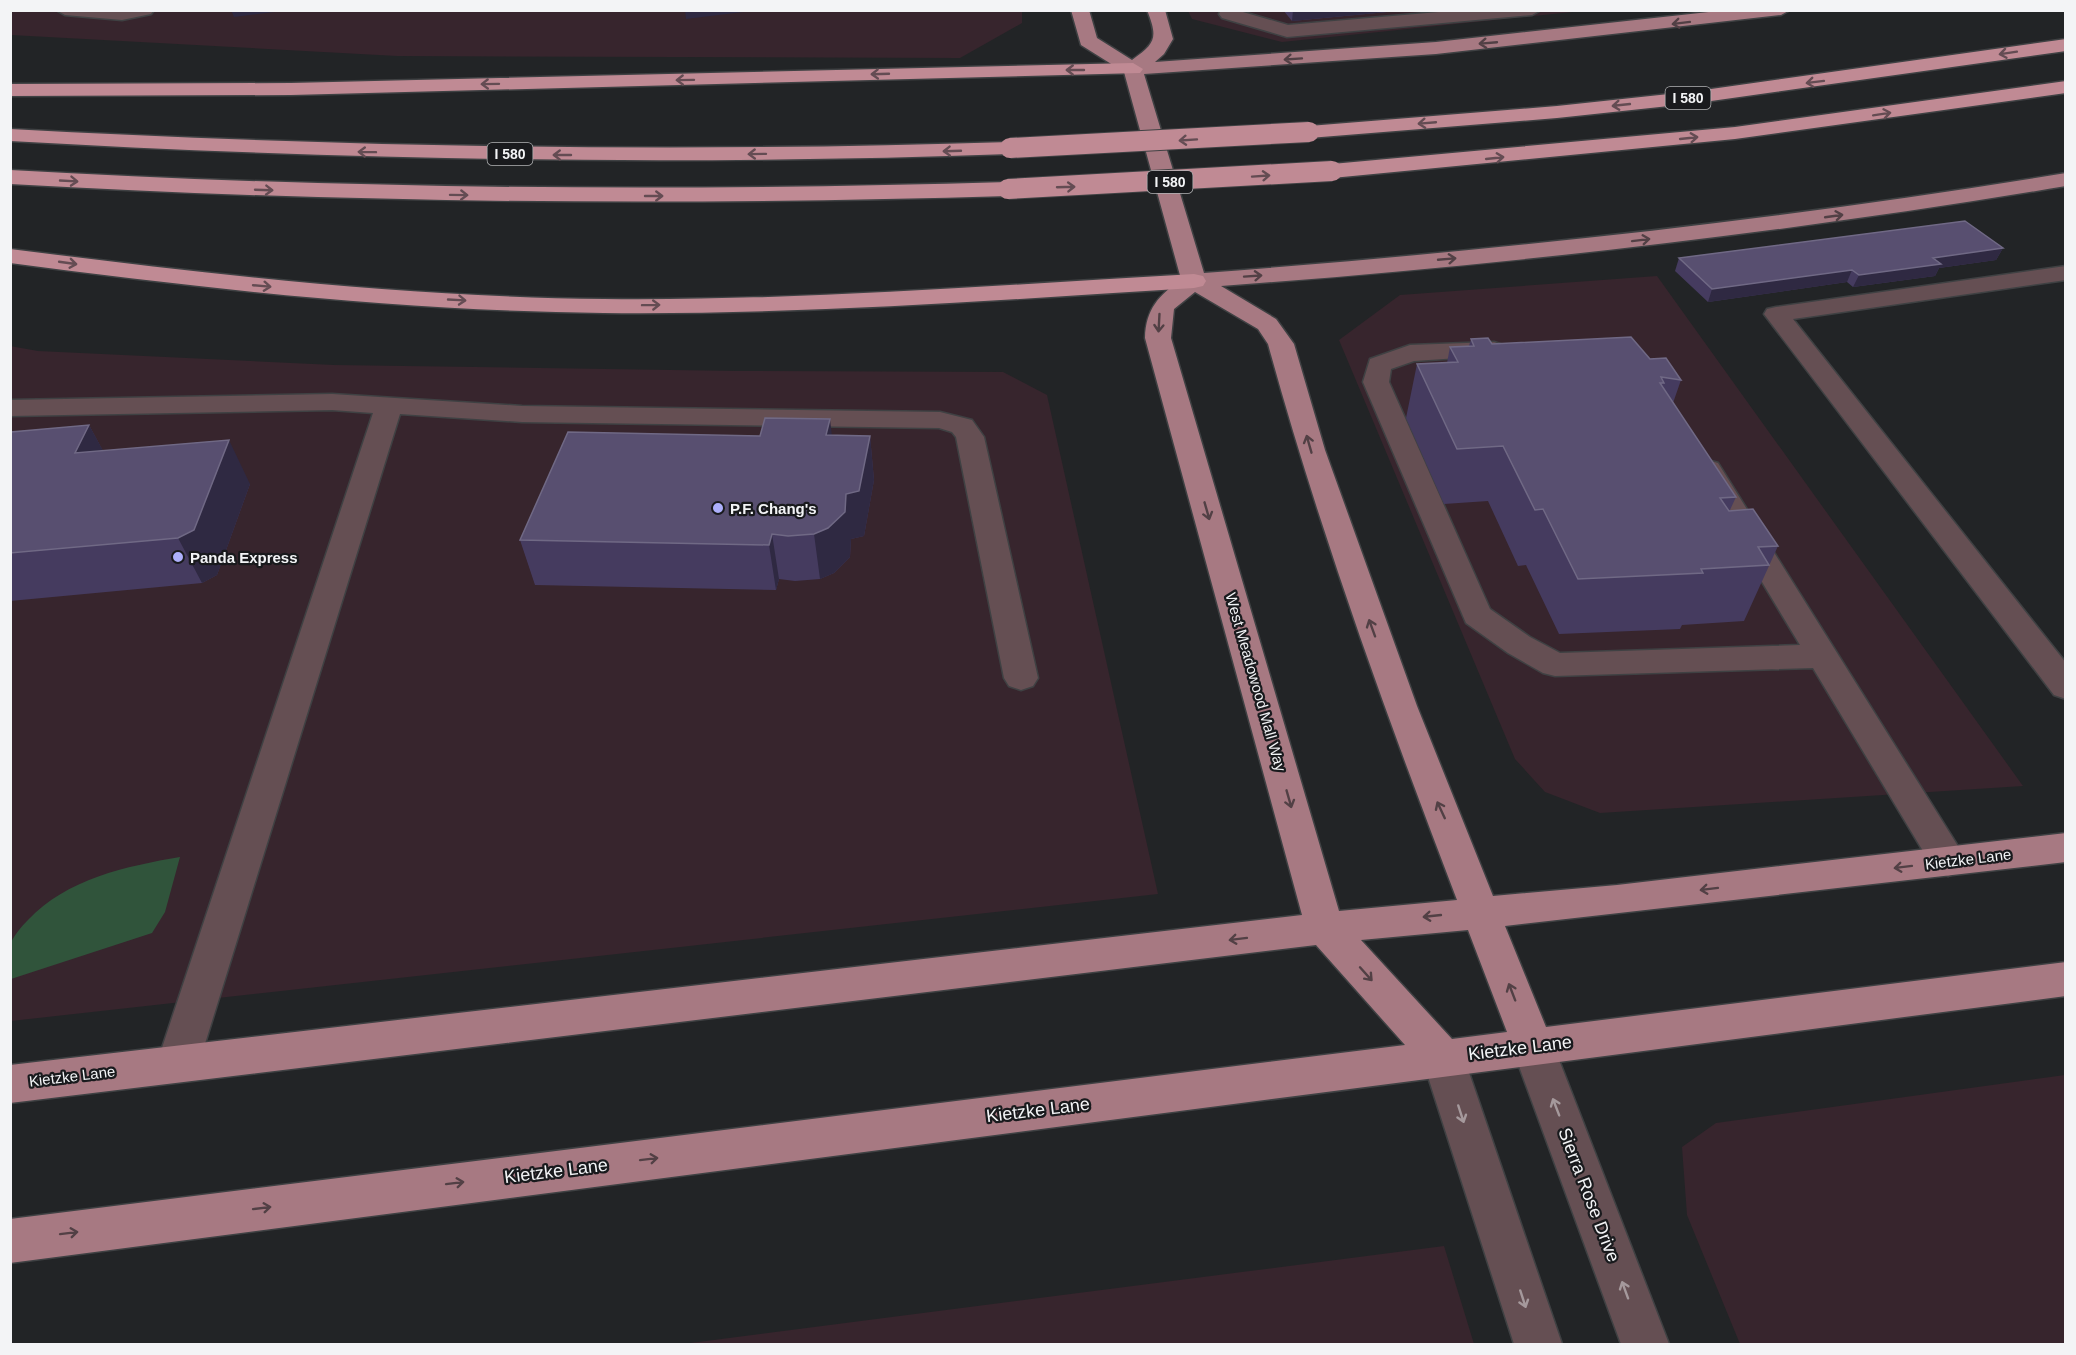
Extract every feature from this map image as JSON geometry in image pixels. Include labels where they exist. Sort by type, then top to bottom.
[{"type":"highway","name":"I 580","points":[[10,135],[200,146],[428,153],[701,155],[1010,148],[1309,132],[1557,112],[1876,74],[2066,45]]},
{"type":"highway","points":[[10,90],[553,83],[960,71],[1133,69]]},
{"type":"highway","name":"I 580","points":[[10,177],[350,193],[574,197],[880,194],[1008,189],[1332,171],[1735,134],[2066,87]]},
{"type":"highway","points":[[10,256],[204,281],[352,294],[604,306],[908,298],[1194,281]]},
{"type":"main road","points":[[1080,10],[1088,41],[1133,69],[1471,44],[1781,10]]},
{"type":"main road","points":[[1133,69],[1159,50],[1165,40],[1165,32],[1156,10]]},
{"type":"main road","points":[[1133,69],[1194,281],[1267,324],[1281,344],[1311,450],[1338,533],[1408,728],[1482,911],[1533,1047]]},
{"type":"main road","points":[[1194,281],[1329,271],[1665,237],[1896,208],[2066,179]]},
{"type":"main road","name":"West Meadowood Mall Way","points":[[1194,281],[1162,306],[1158,316],[1158,338],[1325,928],[1443,1058]]},
{"type":"main road","name":"Kietzke Lane","points":[[10,1084],[1325,928],[1482,911],[1617,900],[2066,847]]},
{"type":"main road","name":"Kietzke Lane","points":[[10,1240],[2066,979]]},
{"type":"street","points":[[65,10],[122,15],[145,10]]},
{"type":"street","points":[[1228,14],[1287,31],[1532,10]]},
{"type":"street","points":[[2066,273],[1776,315],[2066,687]]},
{"type":"street","points":[[1527,350],[1410,353],[1379,365],[1376,382],[1477,615],[1520,645],[1555,665],[1823,656]]},
{"type":"street","points":[[10,408],[332,402],[522,414],[940,420],[962,426],[970,437],[1021,678]]},
{"type":"street","points":[[178,1063],[389,406]]},
{"type":"street","points":[[1695,446],[1948,861]]},
{"type":"street","name":"Sierra Rose Drive","points":[[1533,1047],[1645,1344]]},
{"type":"street","points":[[1443,1058],[1538,1344]]},
{"type":"shaded area","points":[[1022,10],[1022,23],[960,58],[397,56],[11,35],[10,11]]},
{"type":"shaded area","points":[[1188,11],[1582,11],[1282,42],[1192,19]]},
{"type":"shaded area","points":[[1657,276],[2023,786],[1600,813],[1545,792],[1515,759],[1339,340],[1400,295]]},
{"type":"shaded area","points":[[10,346],[38,351],[334,365],[1003,372],[1047,395],[1158,894],[11,1021]]},
{"type":"shaded area","points":[[2065,1075],[2065,1344],[1740,1344],[1687,1215],[1682,1147],[1716,1123]]},
{"type":"shaded area","points":[[1444,1246],[1474,1344],[683,1344]]},
{"type":"green space","points":[[180,857],[165,912],[152,933],[11,979],[11,943],[23,925],[43,906],[60,894],[98,876]]},
{"type":"building","points":[[1965,221],[2003,248],[1933,258],[1941,264],[1859,275],[1852,270],[1712,289],[1679,258]]},
{"type":"building","points":[[1631,337],[1650,359],[1666,358],[1681,380],[1661,377],[1664,383],[1660,383],[1736,497],[1720,498],[1729,511],[1753,509],[1778,546],[1758,547],[1769,565],[1701,569],[1703,573],[1578,579],[1543,509],[1535,510],[1503,446],[1457,449],[1417,364],[1458,362],[1450,347],[1474,346],[1471,339],[1488,338],[1492,344]]},
{"type":"building","points":[[765,418],[830,419],[826,435],[870,436],[859,491],[846,494],[845,512],[828,528],[814,534],[788,536],[772,534],[769,545],[520,540],[568,432],[760,436]]},
{"type":"building","points":[[89,425],[75,453],[229,440],[194,530],[178,538],[10,553],[11,432]]},
{"type":"place","name":"P.F. Chang's","points":[[718,508]]},
{"type":"place","name":"Panda Express","points":[[178,557]]}]
